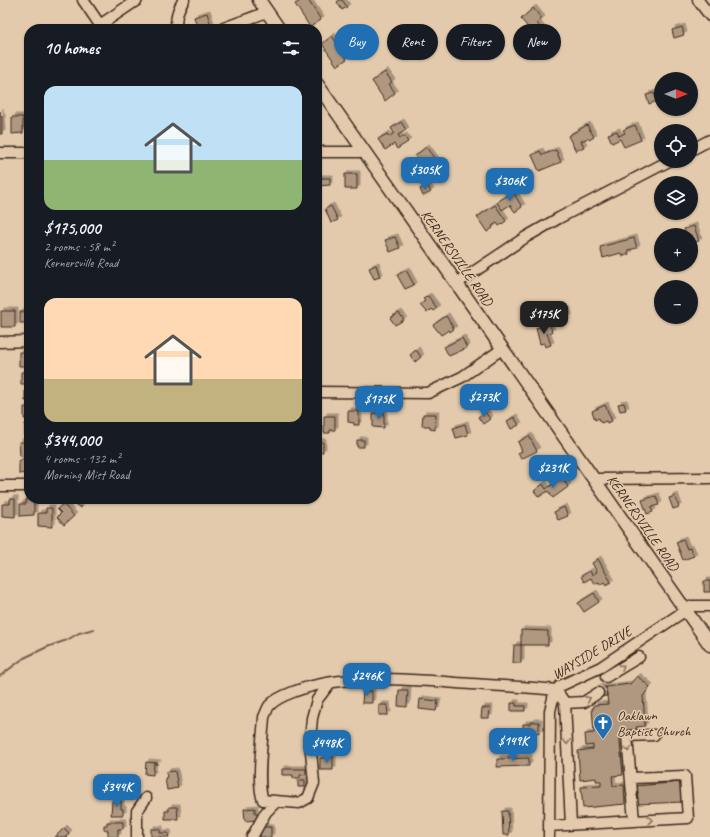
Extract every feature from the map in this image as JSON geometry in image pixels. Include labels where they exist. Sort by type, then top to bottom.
[{"type":"main road","points":[[259,0],[276,24]]},
{"type":"main road","name":"KERNERSVILLE ROAD","points":[[322,91],[710,645]]},
{"type":"street","points":[[83,0],[99,24]]},
{"type":"street","points":[[103,24],[137,0]]},
{"type":"street","points":[[176,24],[178,9],[184,0]]},
{"type":"street","points":[[698,0],[710,16]]},
{"type":"street","points":[[235,24],[268,12]]},
{"type":"street","points":[[698,146],[710,140]]},
{"type":"street","points":[[322,152],[364,152]]},
{"type":"street","points":[[0,153],[24,153]]},
{"type":"street","points":[[457,283],[526,237],[657,168]]},
{"type":"street","points":[[0,342],[24,341]]},
{"type":"street","points":[[322,392],[428,393],[462,377],[502,349]]},
{"type":"street","points":[[593,479],[710,478]]},
{"type":"street","points":[[0,486],[24,486]]},
{"type":"street","points":[[686,610],[692,606],[710,606]]},
{"type":"street","name":"WAYSIDE DRIVE","points":[[549,837],[550,711],[551,702],[556,690],[565,683],[600,667],[686,610]]},
{"type":"street","points":[[565,703],[584,702],[638,657]]},
{"type":"street","points":[[600,667],[602,686]]},
{"type":"street","points":[[330,683],[317,700],[312,718],[310,741],[314,783],[308,798],[299,803],[263,800],[260,794],[264,717],[270,705],[283,696],[305,688],[330,683],[375,679],[556,690],[565,703],[571,825]]},
{"type":"street","points":[[634,821],[628,736],[654,735]]},
{"type":"street","points":[[549,826],[688,818],[685,776],[631,778]]},
{"type":"street","points":[[137,837],[137,811],[146,798]]},
{"type":"street","points":[[252,837],[266,812],[276,802]]},
{"type":"building","points":[[302,0],[308,0],[321,20],[315,24],[308,24],[295,4]]},
{"type":"building","points":[[342,0],[347,7],[342,10],[337,2]]},
{"type":"building","points":[[533,8],[542,19],[537,23],[538,24],[525,24],[521,19]]},
{"type":"building","points":[[207,13],[210,24],[196,24],[194,17]]},
{"type":"building","points":[[682,27],[684,35],[674,38],[672,30]]},
{"type":"building","points":[[332,36],[334,39],[334,60],[346,60],[337,66],[322,44]]},
{"type":"building","points":[[385,72],[392,82],[389,84],[395,93],[385,101],[372,81]]},
{"type":"building","points":[[654,93],[654,102],[649,104],[646,95]]},
{"type":"building","points":[[0,116],[2,116],[2,134],[0,134]]},
{"type":"building","points":[[12,117],[23,117],[23,133],[12,134]]},
{"type":"building","points":[[401,122],[406,130],[398,135],[400,138],[404,136],[408,142],[397,149],[394,144],[385,150],[378,139],[387,134],[389,137],[394,133],[391,128]]},
{"type":"building","points":[[587,125],[594,137],[589,140],[588,138],[581,141],[584,147],[576,151],[568,136]]},
{"type":"building","points":[[635,125],[641,140],[624,147],[620,139],[612,143],[608,134],[617,131],[619,136],[625,133],[623,130]]},
{"type":"building","points":[[426,147],[440,166],[429,174],[415,156]]},
{"type":"building","points":[[556,150],[561,162],[539,171],[532,155],[540,151],[542,155]]},
{"type":"building","points":[[345,174],[357,174],[357,189],[345,189]]},
{"type":"building","points":[[322,178],[330,178],[330,185],[322,186]]},
{"type":"building","points":[[427,185],[431,192],[423,196],[420,189]]},
{"type":"building","points":[[513,192],[522,207],[515,212],[510,205],[502,210],[497,202]]},
{"type":"building","points":[[495,205],[506,221],[499,226],[497,223],[487,232],[477,217]]},
{"type":"building","points":[[331,206],[338,220],[331,223],[325,209]]},
{"type":"building","points":[[395,237],[400,248],[390,252],[385,240]]},
{"type":"building","points":[[634,238],[637,248],[628,250],[629,254],[622,256],[621,253],[603,258],[600,247]]},
{"type":"building","points":[[376,265],[380,277],[374,279],[369,268]]},
{"type":"building","points":[[406,270],[414,285],[405,289],[397,275]]},
{"type":"building","points":[[428,296],[437,308],[433,311],[431,309],[427,313],[420,305],[425,301],[423,299]]},
{"type":"building","points":[[567,310],[569,318],[561,319],[559,311]]},
{"type":"building","points":[[1,311],[15,311],[15,327],[1,327]]},
{"type":"building","points":[[20,312],[24,312],[24,323],[20,323]]},
{"type":"building","points":[[399,313],[404,320],[395,325],[390,318]]},
{"type":"building","points":[[446,316],[454,329],[441,335],[433,325]]},
{"type":"building","points":[[550,324],[552,332],[547,333],[551,345],[545,347],[544,343],[540,344],[536,328]]},
{"type":"building","points":[[462,338],[467,348],[449,356],[444,347]]},
{"type":"building","points":[[416,350],[421,357],[415,362],[410,355]]},
{"type":"building","points":[[19,352],[24,352],[24,366],[19,366]]},
{"type":"building","points":[[21,372],[24,372],[24,384],[21,384]]},
{"type":"building","points":[[624,403],[626,410],[620,411],[618,404]]},
{"type":"building","points":[[605,405],[612,421],[601,423],[599,418],[595,420],[592,411]]},
{"type":"building","points":[[348,411],[359,411],[359,425],[354,425],[354,423],[348,422]]},
{"type":"building","points":[[378,411],[384,412],[384,428],[373,427],[373,413],[378,413]]},
{"type":"building","points":[[485,412],[490,419],[483,424],[478,417]]},
{"type":"building","points":[[423,414],[436,414],[435,430],[430,429],[430,426],[422,426]]},
{"type":"building","points":[[324,416],[335,416],[335,430],[330,430],[330,433],[324,433]]},
{"type":"building","points":[[514,417],[519,425],[511,429],[507,421]]},
{"type":"building","points":[[465,424],[468,435],[456,438],[453,428]]},
{"type":"building","points":[[529,436],[537,451],[521,459],[518,453],[522,451],[518,442]]},
{"type":"building","points":[[357,440],[364,440],[364,447],[357,447]]},
{"type":"building","points":[[19,442],[24,442],[24,456],[20,456]]},
{"type":"building","points":[[19,460],[24,460],[24,474],[19,474]]},
{"type":"building","points":[[562,477],[568,487],[553,498],[548,491],[539,497],[534,491],[543,484],[546,489]]},
{"type":"building","points":[[656,496],[659,505],[651,507],[653,512],[647,514],[642,500]]},
{"type":"building","points":[[675,496],[679,507],[673,509],[669,498]]},
{"type":"building","points":[[10,499],[15,499],[15,517],[2,516],[2,504],[10,504]]},
{"type":"building","points":[[20,504],[34,504],[34,515],[20,516]]},
{"type":"building","points":[[63,504],[74,516],[64,525],[57,517],[61,513],[57,509]]},
{"type":"building","points":[[74,504],[83,504],[81,508]]},
{"type":"building","points":[[564,507],[568,516],[558,520],[554,512]]},
{"type":"building","points":[[46,508],[52,508],[52,527],[38,526],[38,513],[46,513]]},
{"type":"building","points":[[683,539],[687,549],[690,548],[694,556],[683,560],[676,542]]},
{"type":"building","points":[[598,559],[611,582],[606,585],[604,582],[600,585],[599,582],[594,584],[591,578],[584,582],[581,576],[590,571],[592,575],[597,572],[592,563]]},
{"type":"building","points":[[704,581],[710,581],[710,592],[704,592]]},
{"type":"building","points":[[594,593],[599,602],[584,612],[578,603]]},
{"type":"building","points":[[521,630],[548,631],[548,645],[521,645]]},
{"type":"building","points":[[514,645],[521,645],[521,663],[513,663]]},
{"type":"building","name":"Oaklawn Baptist Church","points":[[637,676],[650,687],[643,696],[645,726],[636,727],[637,730],[619,732],[623,775],[612,776],[613,786],[624,785],[625,804],[583,808],[581,787],[601,786],[601,781],[596,781],[596,778],[580,780],[578,751],[593,749],[593,745],[586,746],[585,734],[594,733],[592,708],[594,708],[594,705],[608,704],[606,687],[630,684]]},
{"type":"building","points":[[606,687],[607,696],[598,697],[597,688]]},
{"type":"building","points":[[399,690],[408,690],[407,707],[398,706]]},
{"type":"building","points":[[372,691],[372,703],[362,703],[363,692]]},
{"type":"building","points":[[420,699],[438,701],[436,711],[419,709]]},
{"type":"building","points":[[511,703],[516,703],[516,706],[525,706],[525,711],[511,711]]},
{"type":"building","points":[[379,705],[387,705],[388,715],[379,715]]},
{"type":"building","points":[[482,708],[490,708],[489,718],[481,718]]},
{"type":"building","points":[[531,722],[539,722],[539,733],[523,732],[523,724],[531,724]]},
{"type":"building","points":[[333,757],[333,770],[320,770],[320,758]]},
{"type":"building","points":[[529,758],[529,766],[497,767],[497,759]]},
{"type":"building","points":[[146,762],[158,763],[154,764],[153,775],[145,774]]},
{"type":"building","points":[[282,769],[306,769],[306,775],[300,775],[300,778],[293,778],[293,775],[282,775]]},
{"type":"building","points":[[175,771],[178,788],[167,790],[165,778],[167,777],[166,772]]},
{"type":"building","points":[[118,779],[125,784],[118,795],[110,789]]},
{"type":"building","points":[[298,780],[305,780],[305,787],[298,787]]},
{"type":"building","points":[[682,782],[683,802],[637,804],[636,786]]},
{"type":"building","points":[[112,801],[121,801],[123,815],[111,815]]},
{"type":"building","points":[[169,807],[177,807],[178,819],[165,819],[165,811],[169,811]]},
{"type":"building","points":[[255,808],[255,813],[258,813],[259,820],[245,821],[244,809]]},
{"type":"building","points":[[502,811],[508,811],[509,835],[503,835]]},
{"type":"building","points":[[107,822],[123,822],[123,829],[118,829],[118,837],[108,837],[108,830],[104,830],[104,825],[107,825]]},
{"type":"building","points":[[261,827],[271,827],[271,837],[260,837]]},
{"type":"building","points":[[64,828],[69,833],[66,836],[67,837],[55,837]]},
{"type":"building","points":[[151,829],[160,829],[160,833],[168,833],[169,837],[151,837]]},
{"type":"waterway","points":[[0,676],[24,658],[47,647],[67,640],[79,633],[94,629]]},
{"type":"tunnel","points":[[598,693],[603,687]]},
{"type":"place","name":"Oaklawn Baptist Church","points":[[603,740]]}]
